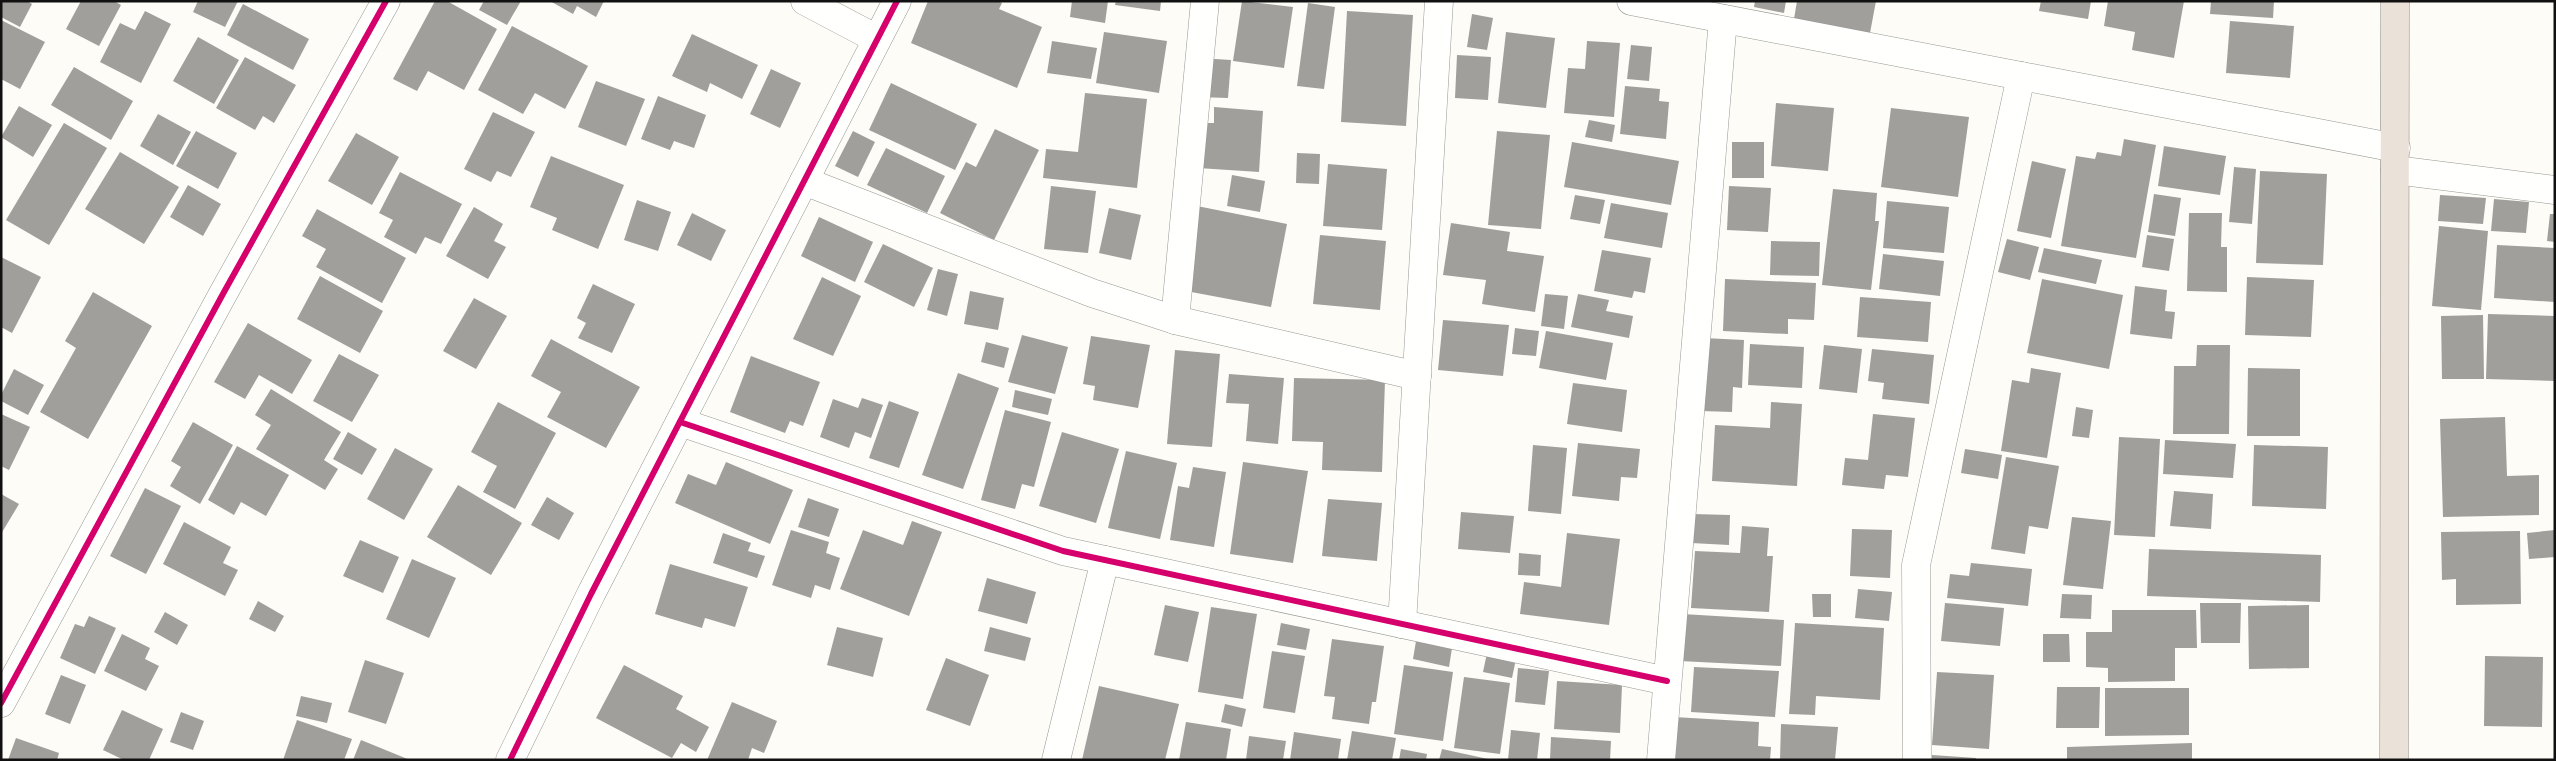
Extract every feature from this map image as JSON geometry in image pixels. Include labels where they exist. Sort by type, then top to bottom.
[{"type":"highway","points":[[2394,760],[2395,1]]},
{"type":"street","points":[[1,703],[224,292],[386,1]]},
{"type":"street","points":[[805,1],[878,39]]},
{"type":"street","points":[[510,760],[680,422],[897,1]]},
{"type":"street","points":[[1175,320],[1205,1]]},
{"type":"street","points":[[1402,624],[1439,1]]},
{"type":"street","points":[[1631,1],[2021,76],[2396,159],[2555,190]]},
{"type":"street","points":[[1661,760],[1723,19]]},
{"type":"street","points":[[1917,760],[1916,565],[2021,76]]},
{"type":"street","points":[[804,181],[1092,293],[1175,320],[1417,376]]},
{"type":"street","points":[[680,422],[1063,551],[1667,682]]},
{"type":"street","points":[[1056,760],[1105,560]]},
{"type":"building","points":[[1,1],[27,1],[32,4],[20,27],[1,17]]},
{"type":"building","points":[[81,1],[114,1],[121,5],[99,46],[66,29]]},
{"type":"building","points":[[198,1],[238,1],[225,27],[193,12]]},
{"type":"building","points":[[435,1],[447,1],[497,29],[464,90],[428,71],[417,91],[393,79]]},
{"type":"building","points":[[484,1],[521,1],[507,25],[479,10]]},
{"type":"building","points":[[550,1],[604,1],[596,17],[577,6],[573,14]]},
{"type":"building","points":[[928,1],[998,1],[1002,3],[999,9],[1042,27],[1017,88],[911,43]]},
{"type":"building","points":[[1072,1],[1108,1],[1105,23],[1070,17]]},
{"type":"building","points":[[1116,1],[1161,1],[1160,11],[1115,5]]},
{"type":"building","points":[[1242,1],[1293,7],[1284,68],[1233,61]]},
{"type":"building","points":[[1755,1],[1786,1],[1784,13],[1754,7]]},
{"type":"building","points":[[1797,1],[1876,1],[1870,33],[1794,19]]},
{"type":"building","points":[[2041,1],[2091,1],[2088,19],[2039,11]]},
{"type":"building","points":[[2108,1],[2184,1],[2174,58],[2132,50],[2135,32],[2104,26]]},
{"type":"building","points":[[2211,1],[2274,1],[2273,18],[2210,14]]},
{"type":"building","points":[[1308,3],[1335,7],[1324,89],[1297,86]]},
{"type":"building","points":[[243,4],[309,39],[293,70],[227,35]]},
{"type":"building","points":[[145,11],[171,24],[141,83],[100,62],[120,23],[135,30]]},
{"type":"building","points":[[1347,11],[1413,15],[1406,126],[1341,122]]},
{"type":"building","points":[[1472,14],[1493,18],[1487,50],[1467,47]]},
{"type":"building","points":[[1,20],[45,42],[20,89],[1,79]]},
{"type":"building","points":[[2230,21],[2294,26],[2290,78],[2226,73]]},
{"type":"building","points":[[512,26],[588,66],[565,109],[535,93],[523,114],[478,90]]},
{"type":"building","points":[[1104,32],[1167,41],[1159,93],[1096,83]]},
{"type":"building","points":[[1506,32],[1555,38],[1546,108],[1498,103]]},
{"type":"building","points":[[692,34],[758,65],[742,99],[710,83],[707,92],[672,76]]},
{"type":"building","points":[[198,37],[239,60],[214,104],[173,81]]},
{"type":"building","points":[[1052,41],[1097,48],[1091,79],[1047,73]]},
{"type":"building","points":[[1587,41],[1620,43],[1614,117],[1564,113],[1568,68],[1585,69]]},
{"type":"building","points":[[1631,45],[1652,47],[1649,81],[1627,79]]},
{"type":"building","points":[[1457,55],[1491,57],[1488,100],[1455,98]]},
{"type":"building","points":[[245,57],[296,85],[274,123],[263,116],[255,130],[216,108]]},
{"type":"building","points":[[1200,58],[1231,60],[1228,98],[1198,97]]},
{"type":"building","points":[[74,67],[133,101],[111,140],[51,105]]},
{"type":"building","points":[[771,69],[801,83],[780,128],[750,114]]},
{"type":"building","points":[[596,81],[645,99],[626,146],[578,127]]},
{"type":"building","points":[[891,83],[977,124],[955,170],[869,130]]},
{"type":"building","points":[[1625,86],[1660,89],[1659,101],[1669,102],[1666,139],[1620,134]]},
{"type":"building","points":[[1085,93],[1147,99],[1137,188],[1043,178],[1046,149],[1078,152]]},
{"type":"building","points":[[658,96],[706,115],[694,148],[674,141],[670,150],[641,139]]},
{"type":"building","points":[[1776,103],[1834,108],[1828,171],[1771,166]]},
{"type":"building","points":[[19,106],[52,125],[33,157],[1,137]]},
{"type":"building","points":[[1214,107],[1263,111],[1259,172],[1198,168],[1202,123],[1214,123]]},
{"type":"building","points":[[1891,108],[1969,117],[1958,197],[1881,187]]},
{"type":"building","points":[[493,112],[535,132],[511,177],[497,171],[491,182],[464,169]]},
{"type":"building","points":[[158,114],[191,132],[173,165],[140,146]]},
{"type":"building","points":[[1589,120],[1615,125],[1612,142],[1585,137]]},
{"type":"building","points":[[64,123],[107,148],[49,245],[6,220]]},
{"type":"building","points":[[995,129],[1039,150],[994,240],[940,213],[966,162],[976,167]]},
{"type":"building","points":[[196,131],[237,153],[218,189],[176,166]]},
{"type":"building","points":[[853,131],[875,142],[858,177],[835,166]]},
{"type":"building","points":[[1497,131],[1550,135],[1541,229],[1488,225]]},
{"type":"building","points":[[356,133],[399,157],[372,205],[328,181]]},
{"type":"building","points":[[2124,139],[2156,145],[2136,258],[2061,246],[2076,156],[2095,159],[2097,152],[2121,156]]},
{"type":"building","points":[[1572,142],[1679,161],[1671,205],[1564,187]]},
{"type":"building","points":[[1732,142],[1764,142],[1764,178],[1732,178]]},
{"type":"building","points":[[2164,146],[2226,156],[2220,195],[2158,186]]},
{"type":"building","points":[[886,148],[945,176],[927,213],[867,185]]},
{"type":"building","points":[[120,152],[179,187],[144,244],[85,209]]},
{"type":"building","points":[[1297,153],[1320,154],[1319,184],[1296,183]]},
{"type":"building","points":[[551,156],[624,185],[598,249],[552,230],[557,218],[530,207]]},
{"type":"building","points":[[2032,161],[2066,169],[2051,238],[2017,231]]},
{"type":"building","points":[[1328,164],[1387,169],[1382,230],[1323,226]]},
{"type":"building","points":[[2234,167],[2256,169],[2252,224],[2229,222]]},
{"type":"building","points":[[2260,171],[2327,174],[2323,265],[2256,263]]},
{"type":"building","points":[[400,172],[462,204],[441,244],[425,237],[416,254],[384,237],[393,220],[379,213]]},
{"type":"building","points":[[1232,175],[1265,181],[1260,212],[1227,206]]},
{"type":"building","points":[[188,185],[221,204],[203,236],[170,217]]},
{"type":"building","points":[[1051,186],[1096,191],[1088,253],[1044,249]]},
{"type":"building","points":[[1729,186],[1771,188],[1768,232],[1727,230]]},
{"type":"building","points":[[1833,189],[1877,193],[1875,221],[1879,221],[1871,290],[1822,285]]},
{"type":"building","points":[[2154,194],[2181,198],[2175,236],[2148,232]]},
{"type":"building","points":[[1575,195],[1605,200],[1600,224],[1570,219]]},
{"type":"building","points":[[2440,195],[2486,198],[2483,224],[2438,221]]},
{"type":"building","points":[[2494,199],[2529,202],[2526,233],[2491,231]]},
{"type":"building","points":[[637,200],[671,212],[658,251],[624,240]]},
{"type":"building","points":[[1887,201],[1949,207],[1944,253],[1883,248]]},
{"type":"building","points":[[1611,203],[1668,213],[1662,248],[1604,238]]},
{"type":"building","points":[[1192,205],[1287,224],[1271,307],[1186,291]]},
{"type":"building","points":[[474,207],[503,224],[494,241],[506,247],[488,279],[446,256]]},
{"type":"building","points":[[1109,208],[1141,215],[1131,260],[1099,253]]},
{"type":"building","points":[[317,209],[406,258],[382,303],[316,267],[326,249],[302,236]]},
{"type":"building","points":[[692,213],[726,230],[711,261],[677,245]]},
{"type":"building","points":[[2189,213],[2222,213],[2221,247],[2227,247],[2227,292],[2187,291]]},
{"type":"building","points":[[2550,214],[2555,214],[2555,242],[2547,241]]},
{"type":"building","points":[[819,217],[873,242],[855,282],[801,256]]},
{"type":"building","points":[[1451,223],[1510,232],[1507,251],[1544,256],[1535,312],[1482,304],[1486,280],[1443,275]]},
{"type":"building","points":[[2439,226],[2488,231],[2481,310],[2432,306]]},
{"type":"building","points":[[1320,235],[1386,241],[1380,310],[1313,304]]},
{"type":"building","points":[[2147,235],[2174,239],[2169,271],[2142,267]]},
{"type":"building","points":[[2007,239],[2039,247],[2030,280],[1998,272]]},
{"type":"building","points":[[1771,241],[1820,242],[1819,276],[1770,275]]},
{"type":"building","points":[[883,244],[933,268],[914,307],[864,282]]},
{"type":"building","points":[[2497,245],[2555,248],[2555,302],[2494,298]]},
{"type":"building","points":[[2044,248],[2102,260],[2096,284],[2038,272]]},
{"type":"building","points":[[1602,250],[1651,258],[1645,293],[1634,291],[1632,298],[1594,291]]},
{"type":"building","points":[[1883,254],[1944,261],[1940,296],[1879,289]]},
{"type":"building","points":[[1,257],[41,277],[12,333],[1,327]]},
{"type":"building","points":[[938,269],[958,274],[947,316],[927,310]]},
{"type":"building","points":[[320,276],[383,311],[360,353],[297,319]]},
{"type":"building","points":[[822,277],[861,296],[833,356],[793,339]]},
{"type":"building","points":[[2247,277],[2314,280],[2311,337],[2245,335]]},
{"type":"building","points":[[1725,279],[1816,283],[1814,320],[1788,319],[1788,334],[1723,331]]},
{"type":"building","points":[[2042,279],[2123,295],[2109,369],[2027,353]]},
{"type":"building","points":[[593,284],[635,304],[612,353],[578,338],[586,323],[577,318]]},
{"type":"building","points":[[2135,286],[2167,290],[2165,311],[2175,312],[2172,339],[2130,334]]},
{"type":"building","points":[[970,291],[1004,298],[998,330],[964,324]]},
{"type":"building","points":[[93,292],[152,326],[88,439],[40,412],[76,348],[65,341]]},
{"type":"building","points":[[1545,294],[1568,296],[1564,329],[1541,326]]},
{"type":"building","points":[[1578,294],[1609,300],[1606,311],[1633,316],[1629,338],[1571,327]]},
{"type":"building","points":[[1860,297],[1931,302],[1928,342],[1857,337]]},
{"type":"building","points":[[474,298],[507,316],[476,369],[443,351]]},
{"type":"building","points":[[2488,314],[2555,316],[2555,381],[2486,379]]},
{"type":"building","points":[[2483,315],[2484,379],[2442,379],[2441,316]]},
{"type":"building","points":[[1443,320],[1509,325],[1503,376],[1438,370]]},
{"type":"building","points":[[248,323],[312,360],[292,394],[259,375],[245,399],[214,382]]},
{"type":"building","points":[[1515,328],[1539,331],[1536,356],[1512,354]]},
{"type":"building","points":[[1546,331],[1613,343],[1606,380],[1539,368]]},
{"type":"building","points":[[1022,335],[1068,347],[1055,394],[1008,382]]},
{"type":"building","points":[[1091,336],[1150,345],[1138,408],[1093,400],[1095,386],[1083,384]]},
{"type":"building","points":[[1704,338],[1744,340],[1742,388],[1733,387],[1732,412],[1701,411]]},
{"type":"building","points":[[551,339],[640,387],[606,448],[547,417],[561,392],[531,376]]},
{"type":"building","points":[[986,342],[1009,348],[1004,368],[981,362]]},
{"type":"building","points":[[1750,344],[1804,347],[1802,388],[1748,385]]},
{"type":"building","points":[[1824,345],[1862,349],[1857,393],[1819,389]]},
{"type":"building","points":[[2197,345],[2230,345],[2229,434],[2173,434],[2174,366],[2196,366]]},
{"type":"building","points":[[1872,349],[1934,355],[1929,404],[1882,399],[1884,383],[1868,381]]},
{"type":"building","points":[[1175,350],[1220,354],[1212,447],[1167,444]]},
{"type":"building","points":[[339,354],[379,375],[352,422],[313,401]]},
{"type":"building","points":[[751,356],[820,382],[803,426],[790,421],[785,433],[730,412]]},
{"type":"building","points":[[2031,368],[2061,373],[2047,458],[2001,451],[2012,380],[2029,383]]},
{"type":"building","points":[[2248,368],[2300,369],[2300,436],[2247,436]]},
{"type":"building","points":[[14,369],[44,385],[28,415],[1,401],[1,395]]},
{"type":"building","points":[[958,373],[999,388],[963,489],[922,475]]},
{"type":"building","points":[[1229,374],[1284,378],[1278,444],[1246,441],[1249,404],[1226,403]]},
{"type":"building","points":[[1294,378],[1385,380],[1382,472],[1322,470],[1323,442],[1292,441]]},
{"type":"building","points":[[1573,383],[1627,390],[1622,432],[1567,424]]},
{"type":"building","points":[[271,389],[341,432],[324,460],[338,469],[325,490],[256,449],[271,425],[255,415]]},
{"type":"building","points":[[1015,390],[1052,399],[1048,415],[1012,407]]},
{"type":"building","points":[[862,398],[883,405],[871,438],[855,432],[849,448],[820,437],[833,399],[858,408]]},
{"type":"building","points":[[889,401],[919,412],[899,468],[869,458]]},
{"type":"building","points":[[498,402],[556,433],[515,509],[483,492],[497,466],[471,452]]},
{"type":"building","points":[[1771,402],[1802,404],[1797,486],[1712,481],[1715,425],[1770,428]]},
{"type":"building","points":[[2076,407],[2093,410],[2089,438],[2072,436]]},
{"type":"building","points":[[1005,410],[1051,422],[1034,487],[1022,484],[1015,509],[981,500]]},
{"type":"building","points":[[1,414],[30,427],[9,470],[1,466]]},
{"type":"building","points":[[1873,414],[1915,418],[1908,477],[1886,475],[1884,489],[1842,485],[1845,458],[1868,460]]},
{"type":"building","points":[[2505,417],[2507,476],[2539,475],[2539,515],[2443,517],[2440,419]]},
{"type":"building","points":[[193,422],[233,445],[200,504],[170,486],[181,467],[171,461]]},
{"type":"building","points":[[348,432],[377,449],[362,475],[333,459]]},
{"type":"building","points":[[1062,432],[1119,449],[1096,523],[1039,506]]},
{"type":"building","points":[[2119,437],[2160,439],[2155,537],[2114,535]]},
{"type":"building","points":[[2165,440],[2236,444],[2233,478],[2163,474]]},
{"type":"building","points":[[1578,443],[1640,449],[1637,478],[1621,477],[1619,501],[1572,496]]},
{"type":"building","points":[[1533,445],[1567,448],[1561,514],[1528,511]]},
{"type":"building","points":[[2254,445],[2328,447],[2326,509],[2252,506]]},
{"type":"building","points":[[237,446],[289,475],[266,516],[241,502],[234,515],[208,500]]},
{"type":"building","points":[[395,448],[433,469],[404,520],[367,499]]},
{"type":"building","points":[[1965,449],[2002,455],[1998,479],[1961,473]]},
{"type":"building","points":[[1126,451],[1177,463],[1160,539],[1108,528]]},
{"type":"building","points":[[2006,457],[2059,466],[2048,529],[2029,526],[2025,554],[1991,549]]},
{"type":"building","points":[[726,462],[793,490],[770,544],[675,503],[688,474],[716,485]]},
{"type":"building","points":[[1243,462],[1308,471],[1293,563],[1230,554]]},
{"type":"building","points":[[1193,467],[1226,472],[1214,547],[1170,540],[1178,486],[1189,488]]},
{"type":"building","points":[[458,485],[522,523],[491,575],[427,537]]},
{"type":"building","points":[[145,488],[181,506],[146,574],[110,556]]},
{"type":"building","points":[[2174,491],[2213,494],[2211,529],[2170,526]]},
{"type":"building","points":[[1,494],[19,504],[1,534]]},
{"type":"building","points":[[547,497],[574,513],[559,540],[531,525]]},
{"type":"building","points":[[808,498],[839,509],[829,537],[798,527]]},
{"type":"building","points":[[1328,499],[1382,503],[1377,561],[1322,556]]},
{"type":"building","points":[[1461,512],[1514,516],[1510,553],[1458,549]]},
{"type":"building","points":[[1693,514],[1730,515],[1729,545],[1691,543]]},
{"type":"building","points":[[2072,517],[2111,521],[2103,589],[2063,585]]},
{"type":"building","points":[[912,521],[942,532],[909,616],[840,589],[863,530],[903,545]]},
{"type":"building","points":[[184,522],[231,547],[223,563],[238,570],[225,596],[163,564]]},
{"type":"building","points":[[1742,526],[1769,528],[1767,556],[1773,556],[1769,612],[1691,608],[1695,551],[1740,553]]},
{"type":"building","points":[[1852,529],[1892,530],[1890,578],[1850,576]]},
{"type":"building","points":[[791,530],[829,542],[826,553],[840,558],[830,590],[815,585],[811,598],[772,585]]},
{"type":"building","points":[[2555,530],[2555,557],[2529,559],[2527,533]]},
{"type":"building","points":[[2520,531],[2521,604],[2456,605],[2456,579],[2442,580],[2441,532]]},
{"type":"building","points":[[723,533],[751,543],[748,551],[765,556],[757,578],[713,563]]},
{"type":"building","points":[[1567,533],[1620,539],[1609,625],[1520,614],[1524,582],[1561,587]]},
{"type":"building","points":[[360,540],[399,557],[383,593],[343,576]]},
{"type":"building","points":[[2149,549],[2321,555],[2320,602],[2147,596]]},
{"type":"building","points":[[1519,553],[1541,555],[1540,576],[1518,575]]},
{"type":"building","points":[[412,559],[456,578],[429,638],[386,619]]},
{"type":"building","points":[[1971,563],[2032,569],[2028,606],[1947,598],[1950,574],[1969,576]]},
{"type":"building","points":[[670,564],[748,587],[735,627],[705,618],[702,628],[655,614]]},
{"type":"building","points":[[987,578],[1036,592],[1027,624],[978,611]]},
{"type":"building","points":[[1858,589],[1892,592],[1889,621],[1855,618]]},
{"type":"building","points":[[1812,594],[1831,594],[1831,617],[1813,617]]},
{"type":"building","points":[[2062,594],[2092,595],[2091,619],[2060,618]]},
{"type":"building","points":[[258,601],[284,616],[275,632],[249,619]]},
{"type":"building","points":[[1945,603],[2004,608],[2000,646],[1941,641]]},
{"type":"building","points":[[2200,603],[2241,603],[2240,643],[2201,643]]},
{"type":"building","points":[[1165,605],[1199,612],[1188,662],[1154,655]]},
{"type":"building","points":[[2309,605],[2309,668],[2249,669],[2248,606]]},
{"type":"building","points":[[1211,607],[1257,614],[1243,699],[1198,692]]},
{"type":"building","points":[[2112,610],[2196,610],[2197,648],[2175,648],[2175,681],[2108,682],[2108,668],[2086,667],[2086,632],[2112,632]]},
{"type":"building","points":[[165,612],[188,625],[177,645],[154,632]]},
{"type":"building","points":[[1682,614],[1784,620],[1781,666],[1679,661]]},
{"type":"building","points":[[89,616],[116,628],[95,674],[60,658],[75,624],[84,627]]},
{"type":"building","points":[[1281,623],[1310,629],[1306,650],[1277,645]]},
{"type":"building","points":[[1795,623],[1884,628],[1880,700],[1816,696],[1815,715],[1789,714]]},
{"type":"building","points":[[837,627],[883,638],[873,677],[827,665]]},
{"type":"building","points":[[990,627],[1031,638],[1025,661],[984,651]]},
{"type":"building","points":[[122,634],[150,648],[145,659],[159,666],[146,691],[104,671]]},
{"type":"building","points":[[2043,634],[2069,634],[2070,662],[2043,662]]},
{"type":"building","points":[[1332,639],[1384,646],[1376,702],[1372,702],[1369,724],[1332,719],[1335,697],[1324,696]]},
{"type":"building","points":[[1416,641],[1452,648],[1449,667],[1413,659]]},
{"type":"building","points":[[1272,651],[1305,656],[1295,713],[1263,708]]},
{"type":"building","points":[[1487,653],[1516,659],[1512,678],[1483,672]]},
{"type":"building","points":[[2485,656],[2543,657],[2542,727],[2484,726]]},
{"type":"building","points":[[946,658],[989,675],[970,726],[926,710]]},
{"type":"building","points":[[365,660],[404,673],[386,724],[348,712]]},
{"type":"building","points":[[624,665],[683,696],[676,709],[709,727],[696,752],[681,743],[672,758],[596,718]]},
{"type":"building","points":[[1404,665],[1453,672],[1443,741],[1394,734]]},
{"type":"building","points":[[1694,667],[1779,671],[1775,717],[1691,712]]},
{"type":"building","points":[[1518,668],[1549,671],[1545,705],[1515,702]]},
{"type":"building","points":[[1937,672],[1994,675],[1989,749],[1932,745]]},
{"type":"building","points":[[61,675],[86,685],[70,724],[45,714]]},
{"type":"building","points":[[1464,677],[1510,683],[1500,754],[1454,748]]},
{"type":"building","points":[[1557,681],[1622,685],[1620,733],[1554,729]]},
{"type":"building","points":[[1099,686],[1179,704],[1165,760],[1082,760]]},
{"type":"building","points":[[2057,687],[2100,687],[2099,728],[2056,728]]},
{"type":"building","points":[[2105,688],[2189,688],[2189,735],[2105,736]]},
{"type":"building","points":[[301,696],[332,703],[327,723],[296,716]]},
{"type":"building","points":[[732,702],[777,721],[764,753],[752,748],[748,760],[707,760]]},
{"type":"building","points":[[1225,704],[1246,709],[1242,727],[1221,722]]},
{"type":"building","points":[[122,710],[163,729],[149,760],[124,760],[103,750]]},
{"type":"building","points":[[181,712],[204,721],[193,750],[170,742]]},
{"type":"building","points":[[1674,717],[1759,722],[1758,746],[1771,747],[1770,760],[1672,760]]},
{"type":"building","points":[[297,720],[352,739],[344,760],[283,760]]},
{"type":"building","points":[[1186,722],[1231,729],[1226,760],[1179,760]]},
{"type":"building","points":[[1781,724],[1838,727],[1835,760],[1780,760]]},
{"type":"building","points":[[1511,730],[1540,733],[1537,760],[1508,760]]},
{"type":"building","points":[[1352,731],[1396,738],[1392,760],[1347,760]]},
{"type":"building","points":[[1294,732],[1341,739],[1338,760],[1290,760]]},
{"type":"building","points":[[1249,736],[1286,741],[1283,760],[1246,760]]},
{"type":"building","points":[[1551,737],[1611,741],[1610,760],[1550,760]]},
{"type":"building","points":[[16,738],[59,753],[57,760],[8,760]]},
{"type":"building","points":[[361,740],[410,760],[353,760]]},
{"type":"building","points":[[2192,743],[2192,760],[2067,760],[2067,747]]},
{"type":"building","points":[[1401,749],[1427,754],[1426,760],[1399,760]]},
{"type":"building","points":[[1442,749],[1488,759],[1488,760],[1439,760]]},
{"type":"building","points":[[1932,755],[1976,758],[1976,760],[1932,760]]},
{"type":"cycle path","points":[[1,703],[224,292],[386,1]]},
{"type":"cycle path","points":[[510,760],[591,594],[897,1]]},
{"type":"cycle path","points":[[680,422],[1063,551],[1667,681]]}]
